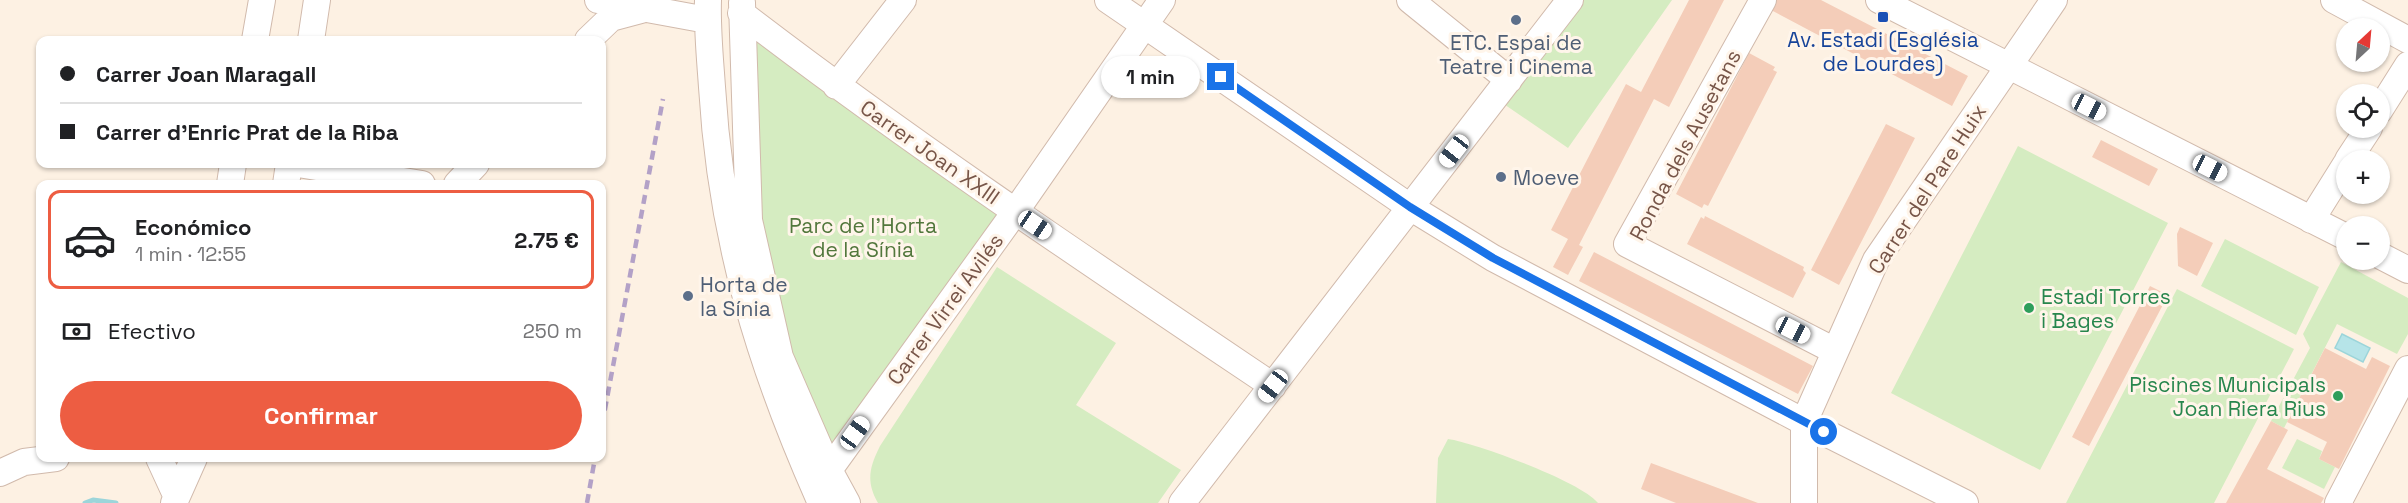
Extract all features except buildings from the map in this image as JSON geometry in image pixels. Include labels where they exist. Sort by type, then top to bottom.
[{"type":"street","points":[[256,36],[262,0]]},
{"type":"street","points":[[312,36],[317,0]]},
{"type":"street","points":[[598,0],[644,9],[708,10],[716,153],[734,258],[764,363],[821,503]]},
{"type":"street","points":[[836,86],[903,0]]},
{"type":"street","points":[[1108,0],[1410,207],[1493,258],[1804,422],[1965,503]]},
{"type":"street","name":"Carrer Virrei Avilés","points":[[829,470],[1015,212],[1162,0]]},
{"type":"street","points":[[1410,0],[1509,80]]},
{"type":"street","points":[[1182,503],[1570,0]]},
{"type":"street","name":"Ronda dels Ausetans","points":[[1763,0],[1627,244],[1835,351]]},
{"type":"street","points":[[1879,0],[1912,7],[2008,66],[2336,232]]},
{"type":"street","name":"Carrer del Pare Huix","points":[[1804,422],[1876,260],[2054,0]]},
{"type":"street","points":[[2334,0],[2408,40]]},
{"type":"street","points":[[742,7],[749,220],[780,357],[829,470],[847,503]]},
{"type":"street","name":"Carrer Joan XXIII","points":[[742,7],[836,86],[1015,212],[1273,386]]},
{"type":"street","points":[[592,36],[611,18],[644,9]]},
{"type":"street","points":[[2390,94],[2408,65]]},
{"type":"street","points":[[322,168],[397,180]]},
{"type":"street","points":[[461,180],[472,168]]},
{"type":"street","points":[[2311,219],[2336,179]]},
{"type":"street","points":[[2390,261],[2408,270]]},
{"type":"street","points":[[2338,503],[2400,403],[2408,369]]},
{"type":"street","points":[[1804,422],[1804,503]]},
{"type":"street","points":[[0,473],[24,462],[36,460]]},
{"type":"street","points":[[161,462],[175,499]]},
{"type":"street","points":[[175,499],[192,462]]},
{"type":"green space","points":[[1570,0],[1672,0],[1568,148],[1495,98]]},
{"type":"green space","name":"Parc de l'Horta de la Sínia","points":[[741,13],[1015,212],[829,470],[749,220]]},
{"type":"green space","name":"Estadi Torres i Bages","points":[[2018,146],[2168,223],[2040,470],[1891,393]]},
{"type":"green space","points":[[2225,239],[2319,287],[2296,335],[2201,286]]},
{"type":"green space","points":[[997,267],[1116,343],[1076,405],[1181,470],[1158,503],[878,503],[870,482],[870,475],[880,446]]},
{"type":"green space","points":[[2337,270],[2356,270],[2408,298],[2408,334],[2397,354],[2337,324],[2284,428],[2271,421],[2310,348],[2303,334]]},
{"type":"green space","points":[[2177,289],[2294,349],[2214,503],[2066,503]]},
{"type":"green space","points":[[1448,439],[1504,455],[1528,465],[1572,485],[1598,503],[1436,503],[1438,458]]},
{"type":"green space","points":[[2297,439],[2322,451],[2319,459],[2335,467],[2324,489],[2282,468]]},
{"type":"water","points":[[2342,334],[2370,348],[2363,362],[2335,348]]},
{"type":"waterway","points":[[85,503],[93,500],[116,503]]},
{"type":"railway","points":[[606,404],[663,99]]},
{"type":"railway","points":[[587,503],[594,462]]},
{"type":"place","name":"Av. Estadi (Església de Lourdes)","points":[[1883,17]]},
{"type":"place","name":"ETC. Espai de Teatre i Cinema","points":[[1516,20]]},
{"type":"place","name":"Moeve","points":[[1501,177]]},
{"type":"place","name":"Horta de la Sínia","points":[[688,296]]},
{"type":"place","name":"Estadi Torres i Bages","points":[[2029,308]]},
{"type":"place","name":"Piscines Municipals Joan Riera Rius","points":[[2338,396]]},
{"type":"route","points":[[1221,77],[1410,207],[1493,258],[1824,432]]}]
